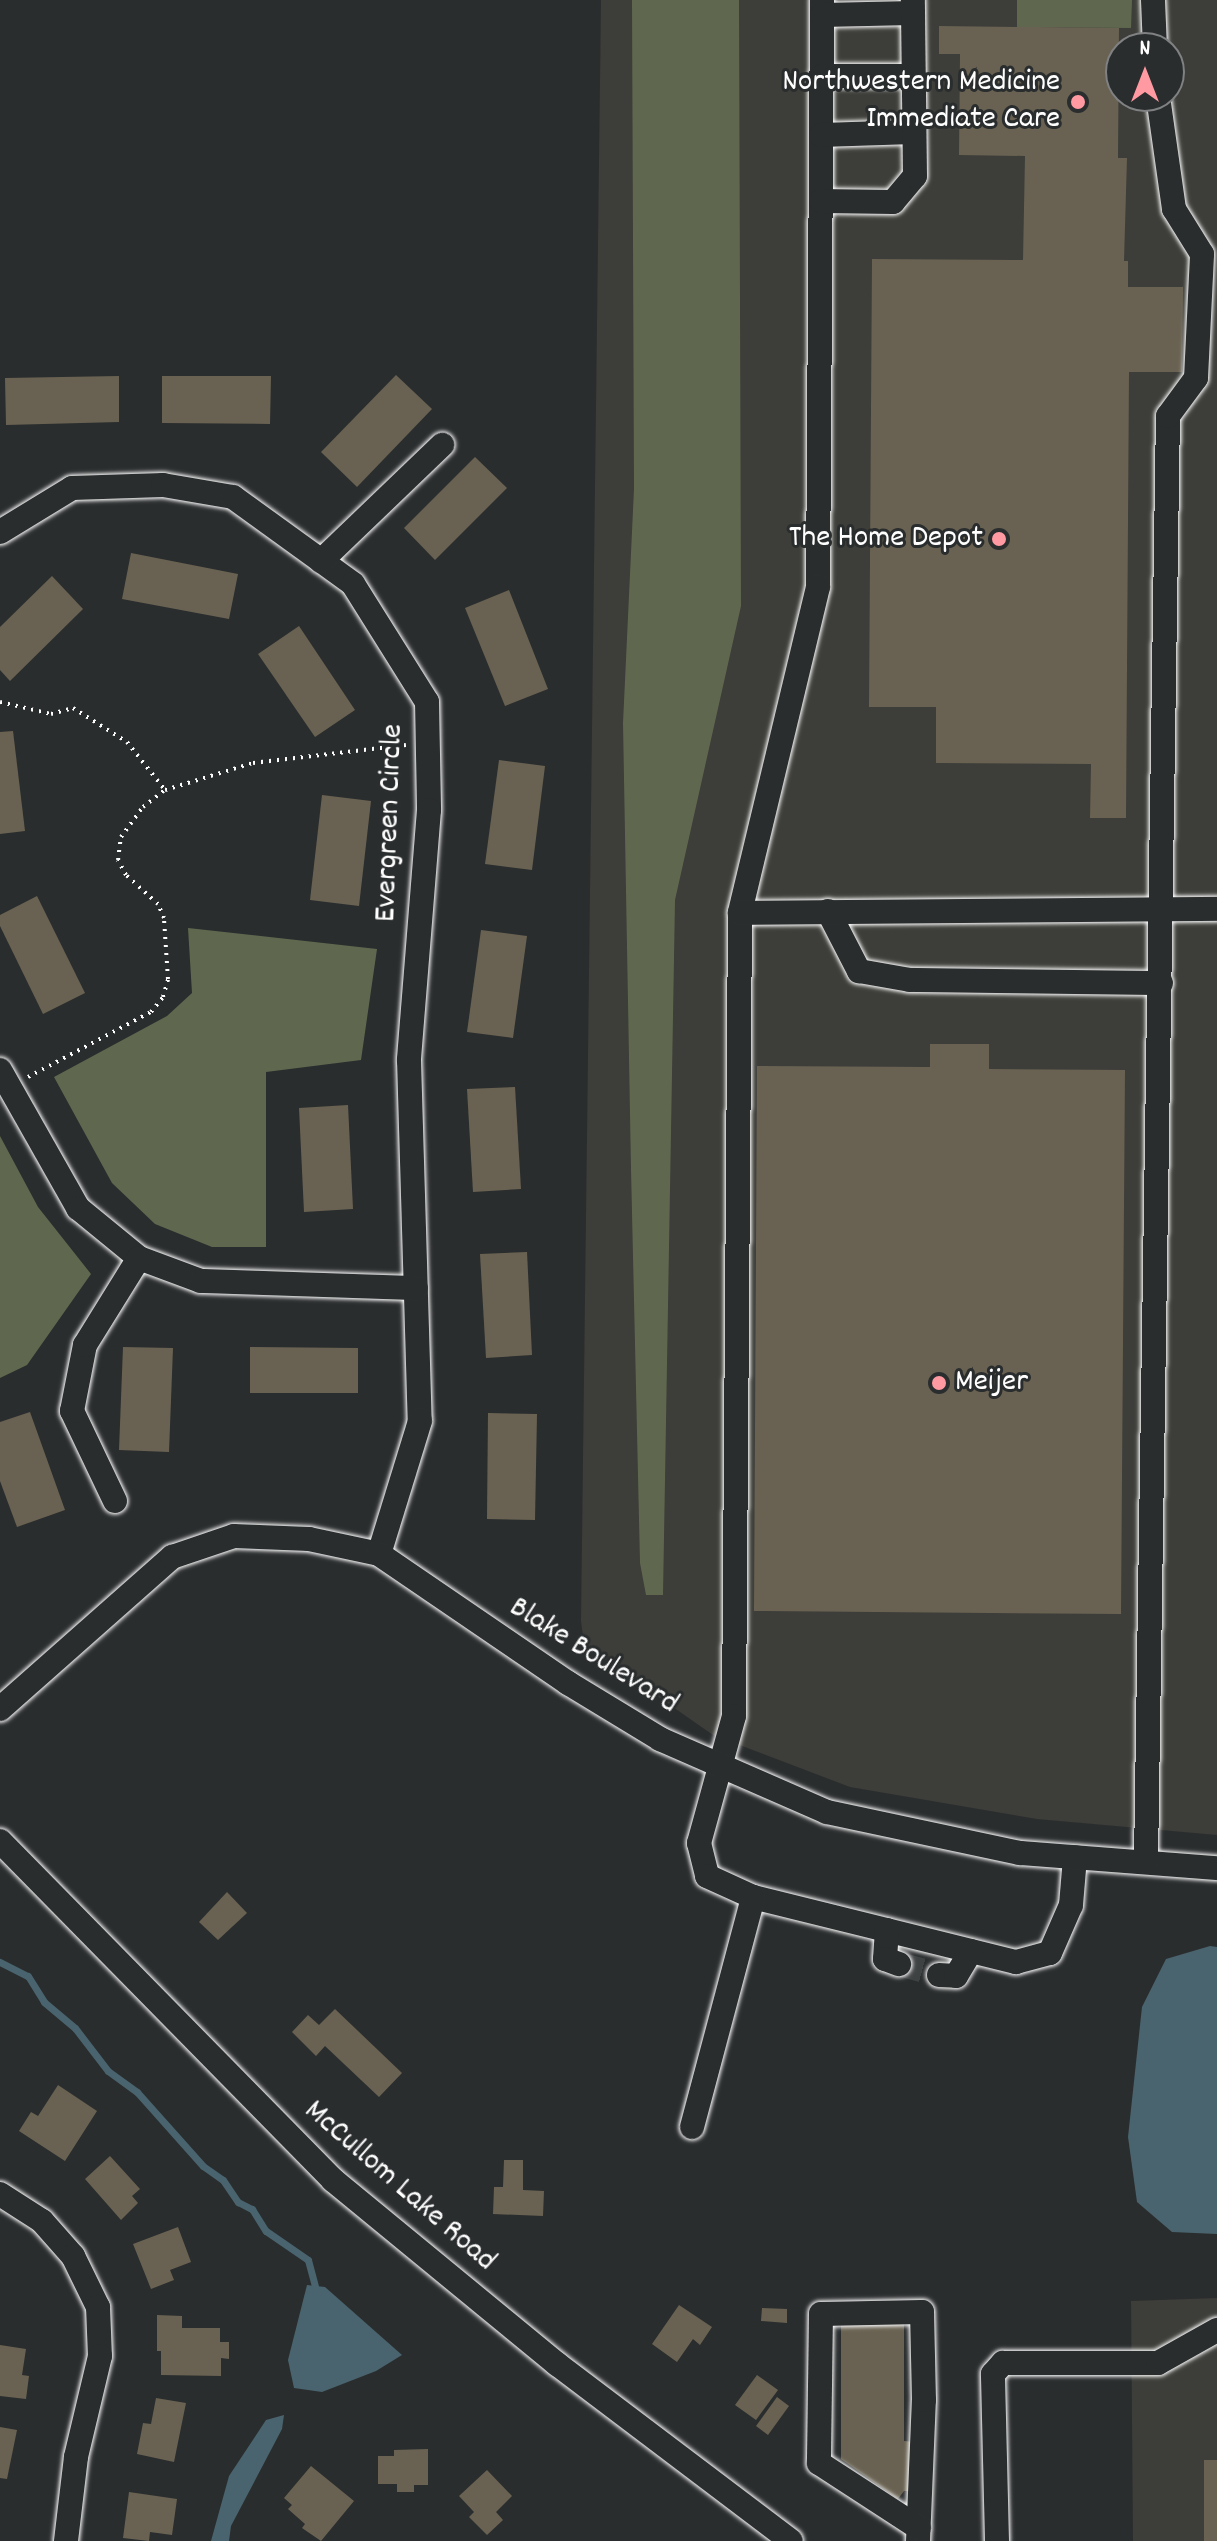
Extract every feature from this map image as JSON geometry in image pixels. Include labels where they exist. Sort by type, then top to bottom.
[{"type":"street","points":[[1153,0],[1154,32]]},
{"type":"street","points":[[821,201],[893,202],[915,176],[913,6],[822,7],[818,587],[740,913],[734,1716],[699,1843],[707,1876],[753,1897],[1016,1962],[1050,1953],[1071,1905],[1075,1857]]},
{"type":"street","points":[[822,76],[914,76]]},
{"type":"street","points":[[1146,1862],[1168,416],[1196,378],[1210,254],[1174,209],[1160,112]]},
{"type":"street","points":[[821,135],[914,132]]},
{"type":"street","points":[[321,561],[442,445]]},
{"type":"street","name":"Evergreen Circle","points":[[0,532],[72,488],[163,485],[233,497],[353,584],[427,702],[429,810],[409,1060],[420,1421],[379,1554]]},
{"type":"street","points":[[740,913],[909,909],[1217,909]]},
{"type":"street","points":[[828,911],[859,971],[910,980],[1161,983]]},
{"type":"street","points":[[5,1078],[78,1208],[139,1258],[201,1281],[416,1288]]},
{"type":"street","points":[[115,1501],[72,1411],[85,1345],[139,1258]]},
{"type":"street","name":"Blake Boulevard","points":[[0,1709],[172,1557],[234,1536],[309,1539],[379,1554],[568,1683],[660,1739],[827,1812],[1020,1853],[1217,1868]]},
{"type":"street","name":"McCullom Lake Road","points":[[0,1841],[333,2180],[557,2364],[791,2541]]},
{"type":"street","points":[[692,2127],[753,1897]]},
{"type":"street","points":[[887,1930],[885,1959],[899,1964]]},
{"type":"street","points":[[939,1975],[956,1976],[971,1951]]},
{"type":"street","points":[[0,2194],[42,2221],[63,2244],[73,2256],[98,2307],[100,2356],[76,2457],[66,2541]]},
{"type":"street","points":[[922,2312],[924,2400],[918,2535],[819,2463],[821,2314],[922,2312]]},
{"type":"street","points":[[997,2541],[993,2374],[1003,2363],[1158,2363],[1217,2330]]},
{"type":"path","points":[[0,702],[51,714],[73,708],[127,742],[165,790]]},
{"type":"path","points":[[5,1078],[151,1012],[163,997],[168,979],[164,918],[158,904],[126,875],[118,860],[121,837],[143,807],[165,790],[253,763],[428,743]]},
{"type":"shaded area","points":[[601,0],[1217,0],[1217,1835],[1037,1819],[850,1787],[713,1735],[584,1645],[581,1621]]},
{"type":"shaded area","points":[[1217,2298],[1217,2541],[1133,2541],[1131,2301]]},
{"type":"green space","points":[[632,0],[739,0],[741,606],[675,900],[663,1595],[646,1595],[640,1563],[631,1169],[623,723],[634,489]]},
{"type":"green space","points":[[1017,0],[1132,0],[1131,28],[1017,27]]},
{"type":"green space","points":[[188,928],[377,949],[361,1060],[266,1072],[266,1247],[212,1247],[155,1224],[112,1183],[54,1077],[167,1016],[192,993]]},
{"type":"green space","points":[[0,1136],[38,1207],[91,1274],[27,1365],[0,1378]]},
{"type":"water","points":[[1210,1946],[1217,1947],[1217,2234],[1172,2232],[1137,2202],[1128,2137],[1142,2007],[1166,1959]]},
{"type":"water","points":[[307,2285],[325,2287],[402,2355],[376,2371],[322,2392],[294,2388],[288,2360]]},
{"type":"water","points":[[284,2415],[282,2429],[231,2526],[229,2541],[211,2541],[229,2476],[266,2420]]},
{"type":"building","name":"The Home Depot","points":[[939,26],[1119,28],[1119,32],[1105,32],[1105,112],[1118,112],[1118,158],[1127,158],[1124,261],[1128,261],[1128,287],[1183,287],[1182,372],[1129,372],[1126,818],[1090,818],[1091,764],[936,763],[936,707],[869,707],[872,259],[1023,260],[1025,156],[959,155],[960,54],[939,54]]},
{"type":"building","points":[[396,375],[432,409],[357,487],[321,452]]},
{"type":"building","points":[[119,376],[119,422],[6,425],[5,378]]},
{"type":"building","points":[[162,376],[271,376],[270,424],[162,423]]},
{"type":"building","points":[[475,457],[507,488],[435,560],[404,528]]},
{"type":"building","points":[[131,553],[238,574],[229,619],[122,599]]},
{"type":"building","points":[[52,576],[83,609],[10,681],[0,670],[0,627]]},
{"type":"building","points":[[509,590],[548,689],[505,706],[465,608]]},
{"type":"building","points":[[299,626],[355,710],[315,737],[258,654]]},
{"type":"building","points":[[13,731],[25,831],[0,834],[0,732]]},
{"type":"building","points":[[499,760],[545,766],[532,870],[485,864]]},
{"type":"building","points":[[322,795],[371,801],[359,906],[310,900]]},
{"type":"building","points":[[37,896],[85,993],[43,1014],[0,926],[0,915]]},
{"type":"building","points":[[481,930],[527,936],[513,1038],[467,1032]]},
{"type":"building","name":"Meijer","points":[[930,1044],[989,1044],[989,1069],[1125,1070],[1121,1614],[754,1611],[757,1066],[930,1067]]},
{"type":"building","points":[[515,1087],[521,1189],[473,1192],[467,1089]]},
{"type":"building","points":[[348,1105],[353,1209],[304,1212],[299,1108]]},
{"type":"building","points":[[527,1252],[532,1355],[486,1358],[480,1254]]},
{"type":"building","points":[[123,1347],[173,1348],[169,1452],[119,1450]]},
{"type":"building","points":[[250,1347],[358,1348],[358,1393],[250,1393]]},
{"type":"building","points":[[30,1412],[65,1510],[17,1527],[0,1481],[0,1422]]},
{"type":"building","points":[[488,1413],[537,1414],[535,1520],[487,1519]]},
{"type":"building","points":[[227,1892],[247,1913],[218,1940],[199,1922]]},
{"type":"building","points":[[335,2009],[402,2073],[379,2097],[325,2046],[316,2056],[292,2032],[308,2015],[319,2025]]},
{"type":"building","points":[[58,2085],[97,2111],[65,2161],[19,2131],[31,2112],[38,2116]]},
{"type":"building","points":[[110,2156],[140,2189],[132,2196],[138,2203],[121,2220],[85,2179]]},
{"type":"building","points":[[504,2160],[523,2160],[523,2190],[544,2191],[543,2216],[493,2214],[494,2187],[503,2187]]},
{"type":"building","points":[[178,2227],[191,2262],[170,2270],[174,2280],[151,2289],[133,2244]]},
{"type":"building","points":[[679,2305],[712,2327],[700,2345],[693,2339],[677,2362],[652,2344]]},
{"type":"building","points":[[762,2308],[787,2309],[787,2323],[761,2321]]},
{"type":"building","points":[[157,2315],[182,2316],[182,2328],[220,2328],[220,2342],[229,2342],[229,2359],[221,2358],[221,2376],[161,2375]]},
{"type":"building","points":[[904,2324],[904,2441],[915,2442],[914,2491],[904,2491],[898,2499],[841,2459],[841,2325]]},
{"type":"building","points":[[0,2345],[26,2349],[22,2375],[29,2376],[26,2399],[0,2396]]},
{"type":"building","points":[[757,2375],[778,2390],[756,2420],[735,2405]]},
{"type":"building","points":[[777,2397],[789,2406],[768,2435],[756,2426]]},
{"type":"building","points":[[156,2398],[186,2403],[174,2462],[137,2454],[143,2423],[151,2424]]},
{"type":"building","points":[[0,2427],[17,2430],[7,2479],[0,2478]]},
{"type":"building","points":[[428,2449],[428,2485],[414,2485],[414,2492],[397,2492],[397,2484],[378,2484],[378,2456],[394,2456],[394,2450]]},
{"type":"building","points":[[1204,2460],[1217,2460],[1217,2541],[1204,2541]]},
{"type":"building","points":[[311,2466],[354,2501],[321,2541],[302,2528],[305,2524],[288,2509],[292,2505],[284,2498]]},
{"type":"building","points":[[487,2470],[512,2496],[496,2512],[503,2520],[487,2535],[469,2517],[474,2512],[459,2496]]},
{"type":"building","points":[[129,2492],[177,2499],[172,2535],[150,2532],[149,2541],[123,2538]]},
{"type":"waterway","points":[[0,1962],[28,1976],[44,2002],[75,2028],[108,2071],[137,2092],[203,2166],[223,2180],[238,2202],[252,2209],[266,2231],[308,2260],[315,2286]]},
{"type":"tunnel","points":[[899,1964],[939,1975]]},
{"type":"place","name":"Northwestern Medicine Immediate Care","points":[[1078,102]]},
{"type":"place","name":"The Home Depot","points":[[999,539]]},
{"type":"place","name":"Meijer","points":[[939,1383]]}]
